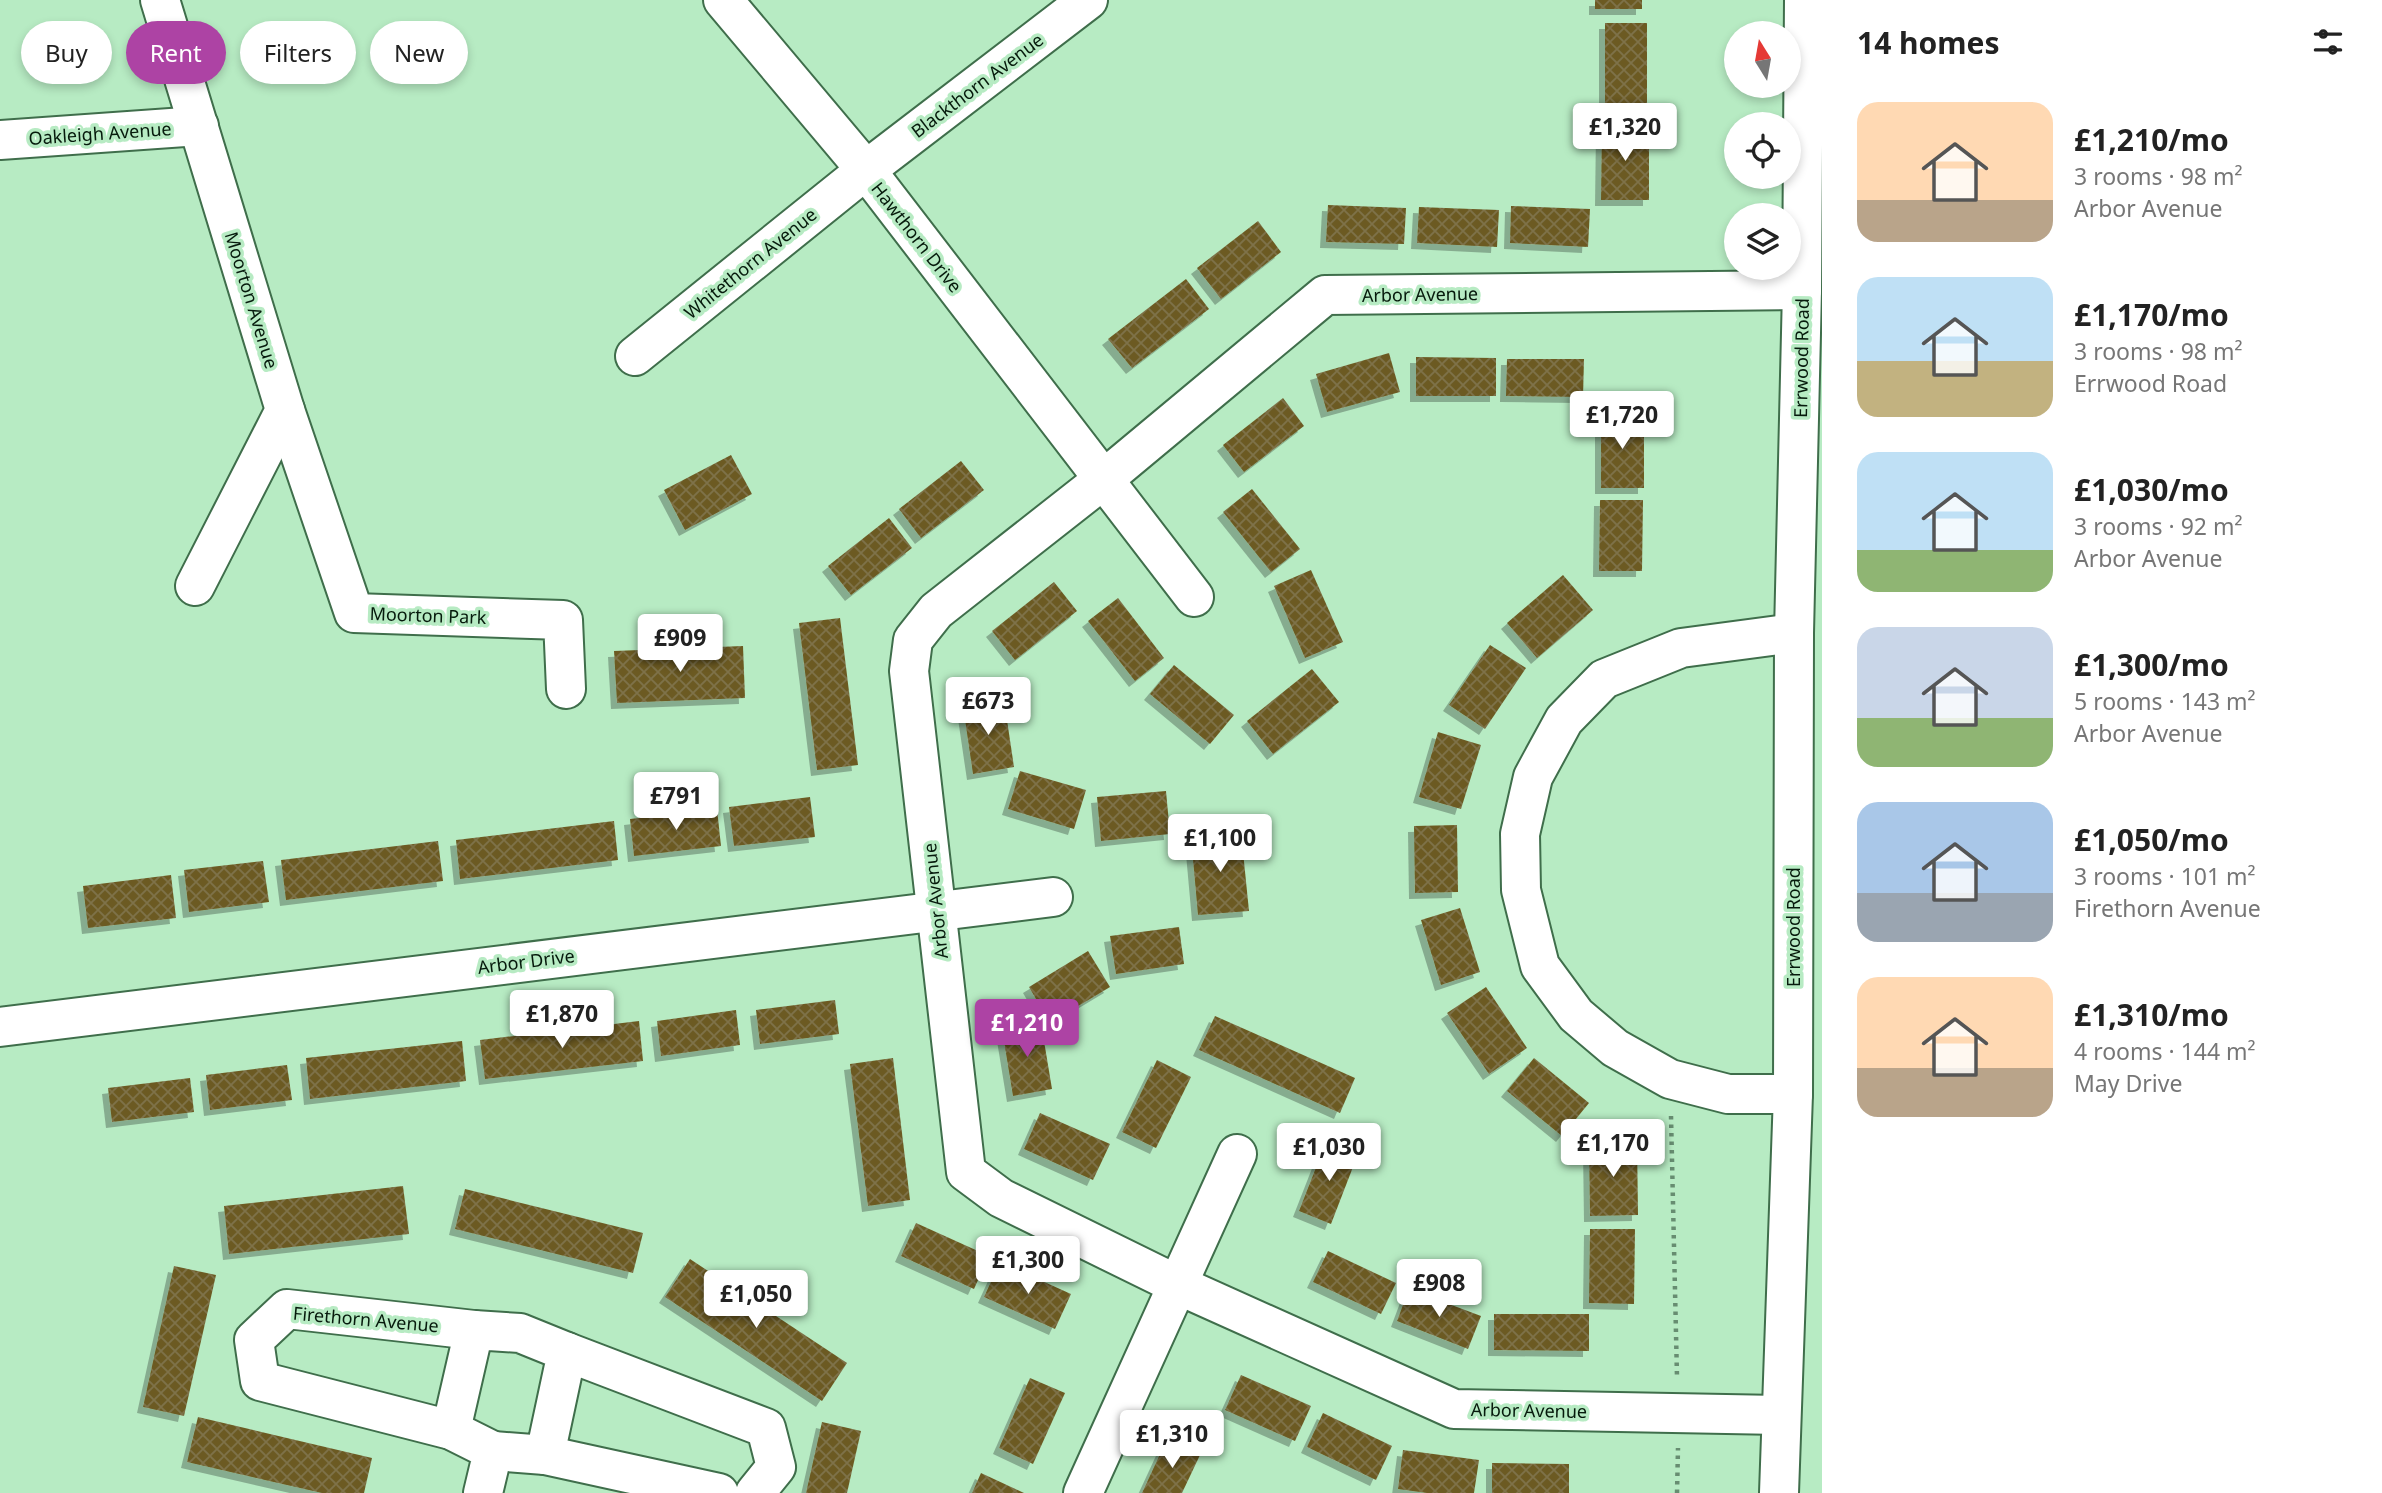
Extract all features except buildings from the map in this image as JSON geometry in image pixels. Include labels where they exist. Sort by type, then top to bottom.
[{"type":"street","name":"Moorton Avenue","points":[[160,0],[285,410]]},
{"type":"street","name":"Hawthorn Drive","points":[[723,0],[866,170],[1104,479]]},
{"type":"street","name":"Blackthorn Avenue","points":[[866,170],[1088,0]]},
{"type":"street","name":"Errwood Road","points":[[1779,1493],[1793,1094],[1794,633],[1802,290],[1804,0]]},
{"type":"street","name":"Oakleigh Avenue","points":[[0,140],[200,126]]},
{"type":"street","name":"Whitethorn Avenue","points":[[635,356],[866,170]]},
{"type":"street","name":"Arbor Avenue","points":[[1780,1415],[1454,1409],[1178,1285],[1001,1198],[966,1172],[909,671],[912,640],[936,611],[1104,479],[1325,295],[1802,290]]},
{"type":"street","points":[[195,586],[285,410]]},
{"type":"street","name":"Moorton Park","points":[[285,410],[354,613],[563,620],[566,689]]},
{"type":"street","points":[[1104,479],[1194,597]]},
{"type":"street","points":[[1793,1094],[1728,1094],[1670,1079],[1615,1048],[1586,1023],[1540,966],[1521,890],[1520,834],[1533,777],[1564,720],[1604,679],[1681,648],[1794,633]]},
{"type":"street","name":"Arbor Drive","points":[[0,1027],[936,909],[1053,897]]},
{"type":"street","points":[[1083,1493],[1237,1154]]},
{"type":"street","name":"Firethorn Avenue","points":[[719,1493],[545,1455],[493,1451],[451,1430],[260,1381],[254,1340],[286,1309],[520,1333],[766,1428],[776,1467],[755,1493]]},
{"type":"street","points":[[451,1430],[474,1330]]},
{"type":"street","points":[[545,1455],[567,1352]]},
{"type":"street","points":[[483,1493],[493,1451]]},
{"type":"path","points":[[1670,1079],[1678,1413],[1677,1493]]}]
